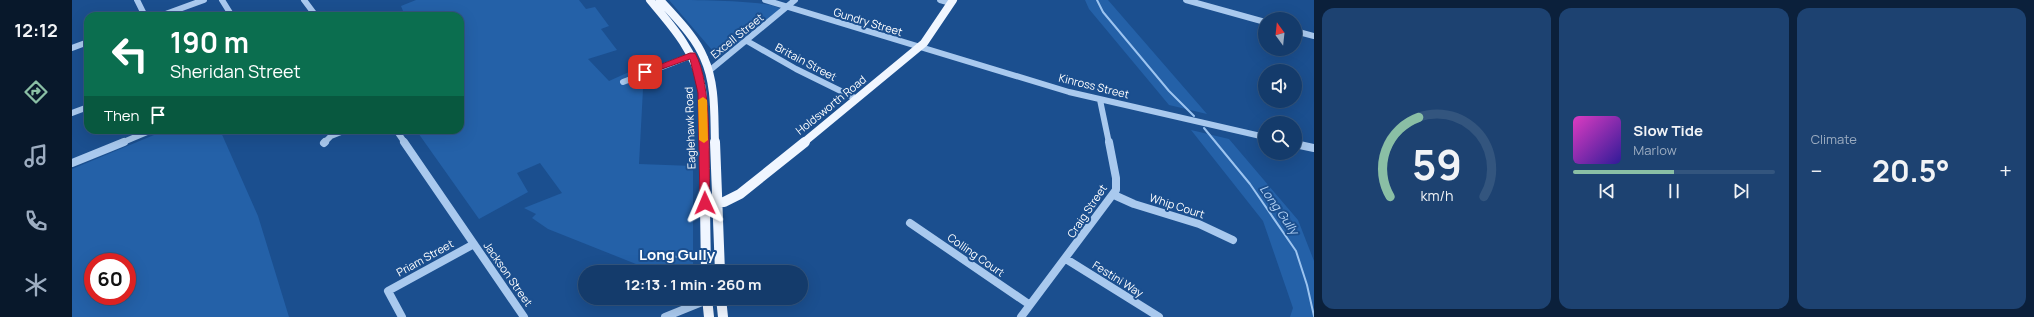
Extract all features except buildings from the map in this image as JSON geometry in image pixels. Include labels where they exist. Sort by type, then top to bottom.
[{"type":"main road","name":"Eaglehawk Road","points":[[650,0],[681,37],[692,55],[699,74],[702,93],[706,265]]},
{"type":"main road","points":[[660,0],[692,37],[704,57],[709,71],[714,102],[720,265]]},
{"type":"main road","name":"Holdsworth Road","points":[[705,203],[718,203],[740,194],[920,48],[952,1]]},
{"type":"main road","points":[[708,305],[709,317]]},
{"type":"main road","points":[[722,305],[723,317]]},
{"type":"street","points":[[137,0],[143,12]]},
{"type":"street","points":[[171,12],[204,0]]},
{"type":"street","points":[[222,0],[230,12]]},
{"type":"street","points":[[304,0],[313,12]]},
{"type":"street","name":"Gundry Street","points":[[764,0],[920,48]]},
{"type":"street","name":"Excell Street","points":[[709,71],[795,0]]},
{"type":"street","points":[[940,0],[952,1]]},
{"type":"street","points":[[1186,0],[1258,20]]},
{"type":"street","points":[[1302,33],[1314,36]]},
{"type":"street","name":"Britain Street","points":[[747,41],[796,69],[857,99]]},
{"type":"street","points":[[72,48],[84,44]]},
{"type":"street","name":"Kinross Street","points":[[920,48],[1100,100],[1258,135]]},
{"type":"street","points":[[623,82],[692,55]]},
{"type":"street","name":"Craig Street","points":[[1021,317],[1114,195],[1117,185],[1116,178],[1100,100]]},
{"type":"street","points":[[72,113],[84,108]]},
{"type":"street","points":[[72,162],[142,134]]},
{"type":"street","points":[[324,143],[331,136],[336,134]]},
{"type":"street","name":"Jackson Street","points":[[399,134],[524,317]]},
{"type":"street","points":[[1302,145],[1314,148]]},
{"type":"street","name":"Whip Court","points":[[1114,195],[1134,204],[1199,224],[1233,240]]},
{"type":"street","name":"Colling Court","points":[[910,223],[1030,305]]},
{"type":"street","name":"Priam Street","points":[[402,317],[388,291],[474,244]]},
{"type":"street","name":"Festini Way","points":[[1066,259],[1159,317]]},
{"type":"street","points":[[665,317],[693,305]]},
{"type":"shaded area","points":[[416,0],[579,0],[586,9],[595,7],[609,26],[601,29],[617,50],[588,59],[609,81],[629,72],[643,89],[639,164],[693,166],[693,265],[638,265],[548,229],[532,218],[536,214],[524,208],[562,193],[540,163],[517,173],[528,192],[479,219],[419,134],[464,134],[464,12],[403,12],[401,6]]},
{"type":"shaded area","points":[[669,0],[747,2],[774,6],[780,9],[731,50],[718,57]]},
{"type":"shaded area","points":[[1085,0],[1108,0],[1207,114],[1169,105],[1089,9]]},
{"type":"shaded area","points":[[1191,130],[1229,139],[1298,220],[1314,261],[1314,317],[1290,317],[1293,308],[1263,221]]},
{"type":"shaded area","points":[[156,134],[222,134],[258,216],[289,317],[72,317],[72,169]]},
{"type":"waterway","name":"Long Gully","points":[[1097,0],[1103,12],[1169,91],[1194,116]]},
{"type":"waterway","name":"Long Gully","points":[[1204,128],[1250,184],[1296,251],[1307,285],[1314,316]]},
{"type":"waterway","points":[[656,256],[686,257]]},
{"type":"slow traffic","points":[[703,100],[704,140]]},
{"type":"district","name":"Long Gully","points":[[677,255]]},
{"type":"route","points":[[645,72],[692,55],[696,62],[702,86],[705,203]]}]
